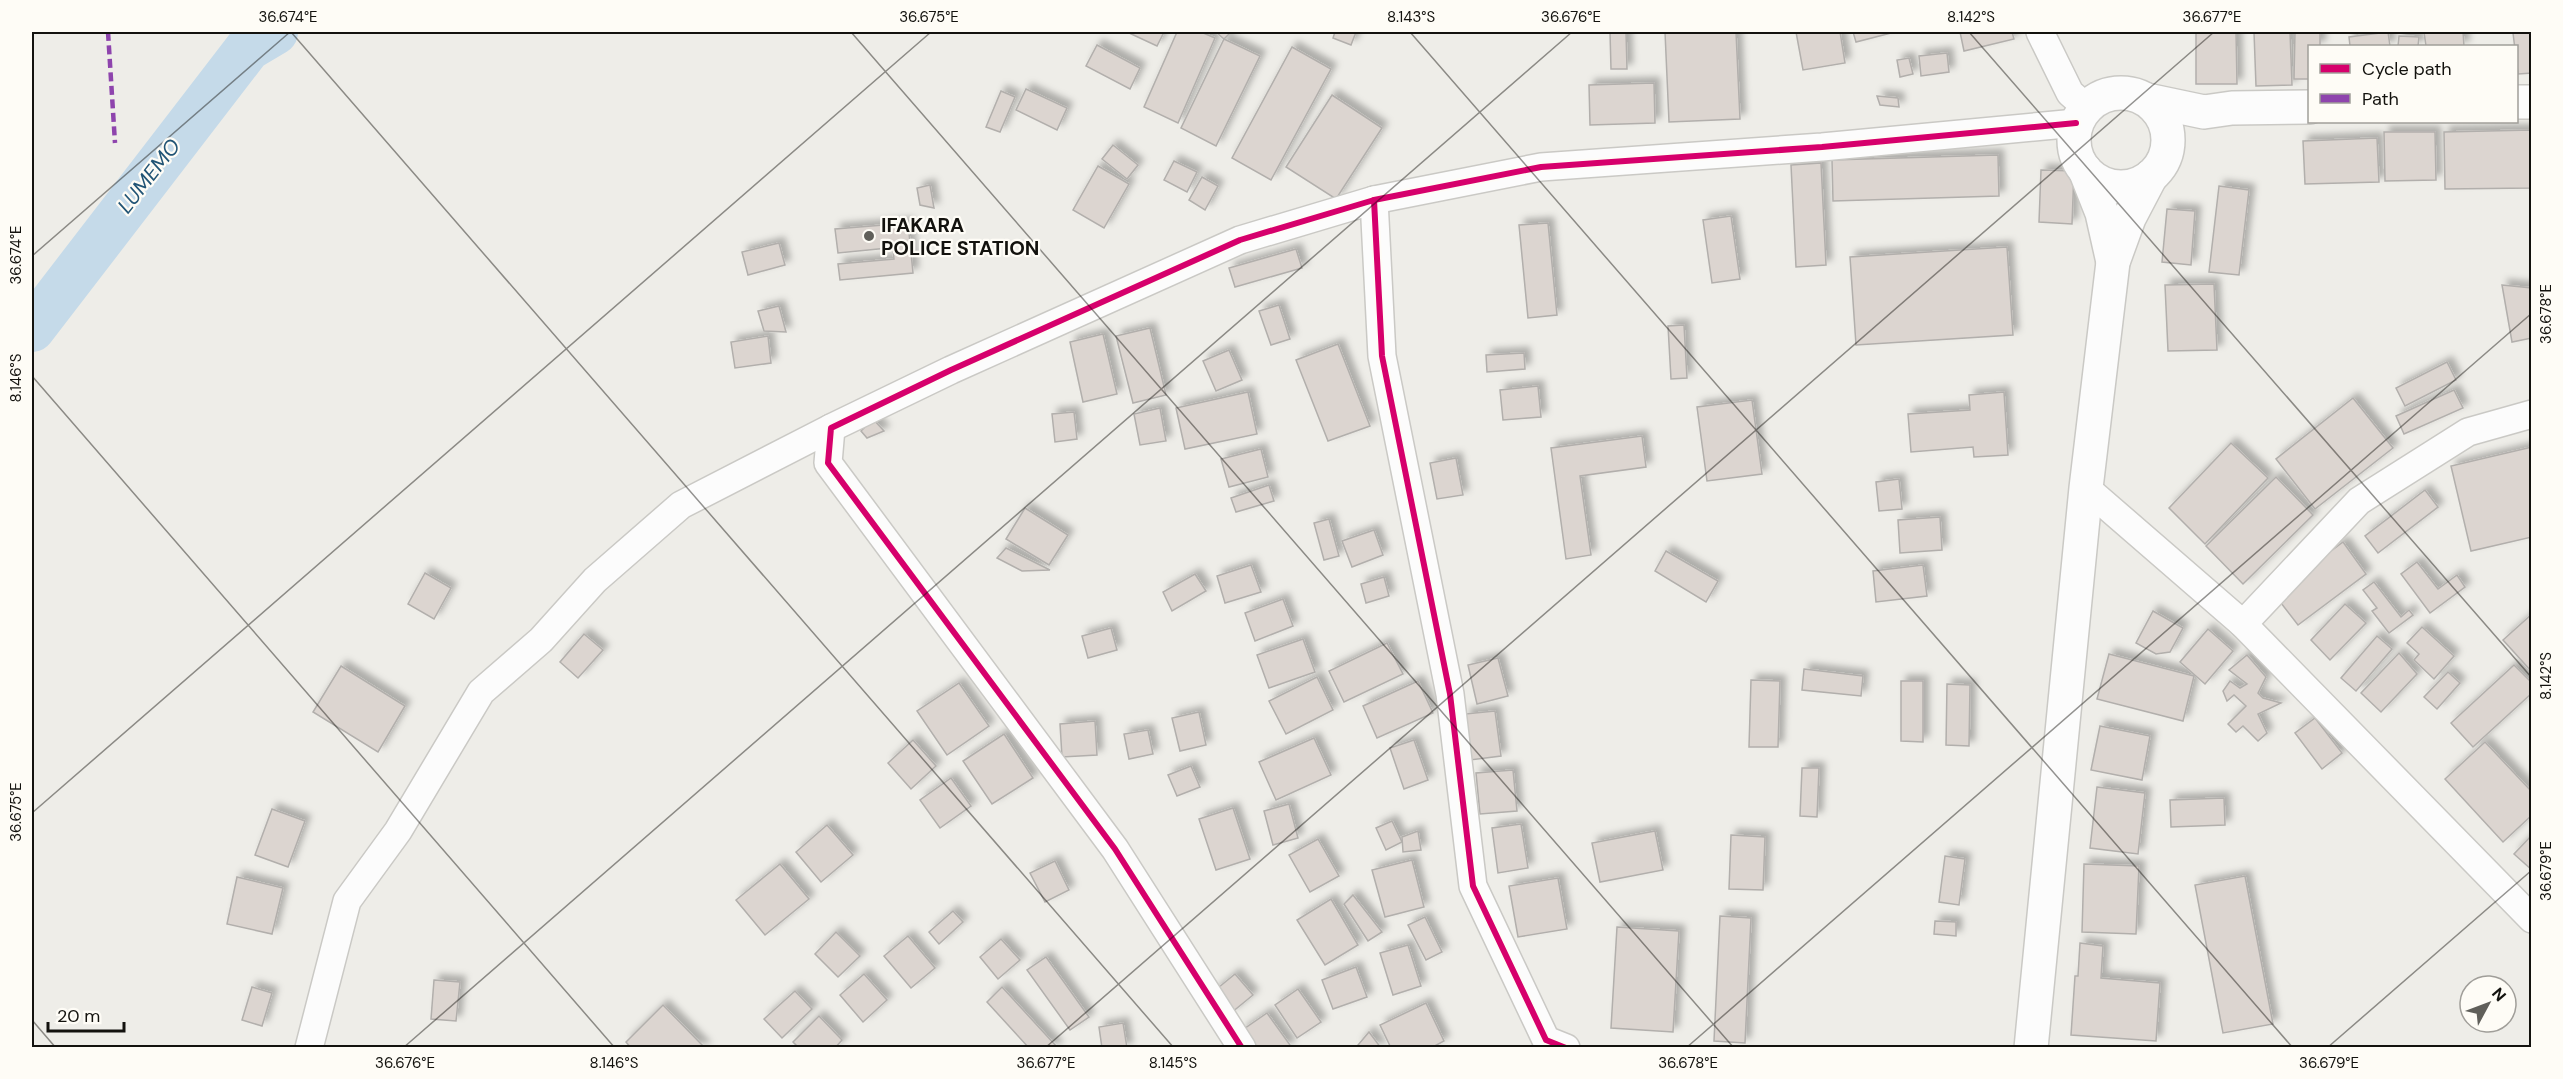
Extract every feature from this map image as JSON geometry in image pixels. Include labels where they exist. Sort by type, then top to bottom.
[{"type":"main road","points":[[2113,262],[2102,213],[2074,148],[2081,115],[2100,97],[2112,93],[2136,95],[2147,100],[2204,112],[2232,108],[2308,106]]},
{"type":"main road","points":[[2031,1047],[2086,488],[2113,262],[2129,218],[2168,143],[2163,119],[2147,100]]},
{"type":"main road","points":[[2085,170],[2099,182],[2117,187],[2129,187],[2157,168],[2184,140],[2219,120],[2232,108]]},
{"type":"street","points":[[309,1047],[347,901],[398,831],[481,692],[542,640],[595,580],[681,505],[951,370],[1240,240],[1374,201],[1541,167],[1822,147],[2081,115],[2040,32]]},
{"type":"street","points":[[1374,201],[1382,356],[1450,694],[1473,886],[1546,1041],[1566,1047]]},
{"type":"street","points":[[2243,624],[2359,501],[2468,432],[2532,414]]},
{"type":"street","points":[[831,428],[828,463],[1115,849],[1242,1047]]},
{"type":"street","points":[[2086,488],[2243,624],[2532,919]]},
{"type":"building","points":[[1127,32],[1164,32],[1157,46]]},
{"type":"building","points":[[1177,32],[1201,32],[1215,38],[1178,123],[1144,107]]},
{"type":"building","points":[[1216,32],[1231,32],[1224,39]]},
{"type":"building","points":[[1335,32],[1356,32],[1351,45],[1333,38]]},
{"type":"building","points":[[1610,32],[1626,32],[1627,69],[1611,69]]},
{"type":"building","points":[[1665,32],[1736,32],[1740,119],[1669,122]]},
{"type":"building","points":[[1796,32],[1840,32],[1845,63],[1803,70]]},
{"type":"building","points":[[1853,32],[1895,32],[1856,42]]},
{"type":"building","points":[[1960,32],[2012,32],[2014,39],[1964,51]]},
{"type":"building","points":[[2196,32],[2236,32],[2237,84],[2196,84]]},
{"type":"building","points":[[2254,32],[2290,32],[2292,85],[2256,86]]},
{"type":"building","points":[[2295,32],[2320,32],[2320,45],[2308,45],[2308,79],[2294,79]]},
{"type":"building","points":[[2388,32],[2390,45],[2350,45],[2349,37]]},
{"type":"building","points":[[2424,32],[2463,32],[2464,45],[2426,45]]},
{"type":"building","points":[[2532,32],[2532,73],[2518,74],[2518,45],[2514,45],[2513,33]]},
{"type":"building","points":[[2399,36],[2419,37],[2418,45],[2398,45]]},
{"type":"building","points":[[1224,39],[1260,56],[1216,146],[1181,128]]},
{"type":"building","points":[[1097,45],[1140,68],[1130,89],[1086,66]]},
{"type":"building","points":[[1292,47],[1331,69],[1271,180],[1232,158]]},
{"type":"building","points":[[1947,53],[1949,72],[1921,76],[1919,56]]},
{"type":"building","points":[[1909,58],[1913,74],[1900,77],[1897,60]]},
{"type":"building","points":[[1654,83],[1655,123],[1590,125],[1589,85]]},
{"type":"building","points":[[1026,89],[1067,108],[1057,130],[1016,110]]},
{"type":"building","points":[[1001,91],[1015,97],[1000,132],[986,127]]},
{"type":"building","points":[[1332,95],[1382,128],[1336,199],[1286,167]]},
{"type":"building","points":[[1877,96],[1898,98],[1899,107],[1880,105]]},
{"type":"building","points":[[2532,130],[2532,188],[2445,189],[2444,132]]},
{"type":"building","points":[[2384,132],[2435,132],[2436,180],[2385,181]]},
{"type":"building","points":[[2377,138],[2379,182],[2305,184],[2303,141]]},
{"type":"building","points":[[1113,145],[1138,165],[1127,179],[1102,159]]},
{"type":"building","points":[[1998,155],[1999,196],[1833,201],[1832,160]]},
{"type":"building","points":[[1174,161],[1197,172],[1187,192],[1164,180]]},
{"type":"building","points":[[1821,163],[1826,265],[1796,267],[1791,165]]},
{"type":"building","points":[[1098,166],[1129,184],[1104,228],[1073,210]]},
{"type":"building","points":[[2041,170],[2074,171],[2072,224],[2039,222]]},
{"type":"building","points":[[1202,177],[1218,186],[1205,210],[1189,200]]},
{"type":"building","points":[[930,185],[934,208],[920,205],[917,188]]},
{"type":"building","points":[[2219,186],[2249,190],[2239,275],[2209,272]]},
{"type":"building","points":[[2167,209],[2195,211],[2191,265],[2162,262]]},
{"type":"building","points":[[1731,216],[1740,279],[1712,283],[1703,220]]},
{"type":"building","points":[[908,223],[913,273],[840,280],[838,264],[894,259],[892,242],[887,240],[888,248],[838,253],[835,229]]},
{"type":"building","points":[[1548,223],[1557,315],[1528,318],[1519,225]]},
{"type":"building","points":[[779,243],[785,265],[748,275],[742,252]]},
{"type":"building","points":[[2007,247],[2013,335],[1856,345],[1850,257]]},
{"type":"building","points":[[1296,249],[1302,268],[1235,287],[1229,268]]},
{"type":"building","points":[[2214,284],[2217,350],[2168,351],[2165,285]]},
{"type":"building","points":[[2502,285],[2532,288],[2532,338],[2512,342]]},
{"type":"building","points":[[1279,305],[1290,339],[1271,345],[1259,311]]},
{"type":"building","points":[[779,306],[786,332],[764,331],[758,311]]},
{"type":"building","points":[[1684,325],[1687,378],[1671,379],[1668,326]]},
{"type":"building","points":[[1150,328],[1166,395],[1133,403],[1116,336]]},
{"type":"building","points":[[1103,334],[1117,394],[1083,402],[1070,342]]},
{"type":"building","points":[[768,336],[771,363],[735,368],[731,342]]},
{"type":"building","points":[[1338,344],[1370,426],[1328,441],[1296,360]]},
{"type":"building","points":[[1229,350],[1242,380],[1216,391],[1203,361]]},
{"type":"building","points":[[1524,353],[1525,369],[1487,372],[1486,355]]},
{"type":"building","points":[[2447,362],[2456,380],[2405,406],[2396,388]]},
{"type":"building","points":[[1538,386],[1541,417],[1503,420],[1500,390]]},
{"type":"building","points":[[2454,390],[2463,408],[2404,434],[2396,416]]},
{"type":"building","points":[[1248,392],[1257,434],[1185,449],[1176,408]]},
{"type":"building","points":[[2004,392],[2008,455],[1974,457],[1973,447],[1911,452],[1908,414],[1970,410],[1969,395]]},
{"type":"building","points":[[2353,398],[2393,448],[2315,509],[2276,459]]},
{"type":"building","points":[[1752,400],[1762,474],[1707,481],[1697,407]]},
{"type":"building","points":[[1160,408],[1166,441],[1140,445],[1134,414]]},
{"type":"building","points":[[1074,412],[1077,439],[1055,442],[1052,414]]},
{"type":"building","points":[[873,419],[884,431],[867,438],[861,431]]},
{"type":"building","points":[[1642,436],[1646,467],[1580,476],[1591,555],[1566,559],[1551,448]]},
{"type":"building","points":[[2231,443],[2268,478],[2205,544],[2169,508]]},
{"type":"building","points":[[2532,447],[2532,537],[2471,551],[2451,466]]},
{"type":"building","points":[[1261,449],[1268,477],[1229,487],[1221,459]]},
{"type":"building","points":[[1456,458],[1463,495],[1437,499],[1430,463]]},
{"type":"building","points":[[2276,477],[2313,515],[2243,584],[2206,546]]},
{"type":"building","points":[[1899,479],[1902,509],[1879,511],[1876,482]]},
{"type":"building","points":[[1269,485],[1274,501],[1236,512],[1231,498]]},
{"type":"building","points":[[2425,490],[2438,507],[2378,553],[2365,536]]},
{"type":"building","points":[[1025,508],[1068,535],[1049,565],[1006,539]]},
{"type":"building","points":[[1940,517],[1942,550],[1900,553],[1898,520]]},
{"type":"building","points":[[1329,519],[1339,556],[1324,560],[1314,523]]},
{"type":"building","points":[[1374,530],[1383,555],[1352,567],[1342,541]]},
{"type":"building","points":[[2343,542],[2366,574],[2298,625],[2274,594]]},
{"type":"building","points":[[1006,548],[1050,570],[1022,571],[997,558]]},
{"type":"building","points":[[1666,551],[1718,581],[1706,602],[1655,571]]},
{"type":"building","points":[[2417,562],[2438,589],[2457,575],[2465,587],[2430,613],[2401,574]]},
{"type":"building","points":[[1251,565],[1261,592],[1225,603],[1217,576]]},
{"type":"building","points":[[1923,565],[1927,596],[1876,602],[1873,571]]},
{"type":"building","points":[[425,573],[451,588],[434,619],[408,604]]},
{"type":"building","points":[[1195,574],[1206,591],[1172,611],[1163,592]]},
{"type":"building","points":[[1384,577],[1389,596],[1366,603],[1361,584]]},
{"type":"building","points":[[2374,582],[2401,617],[2409,610],[2413,615],[2389,633],[2372,611],[2377,608],[2363,590]]},
{"type":"building","points":[[1283,599],[1293,626],[1255,641],[1245,613]]},
{"type":"building","points":[[2345,604],[2366,623],[2330,660],[2311,640]]},
{"type":"building","points":[[2153,611],[2183,628],[2170,652],[2156,654],[2136,643]]},
{"type":"building","points":[[2532,614],[2532,672],[2503,640]]},
{"type":"building","points":[[2422,627],[2454,656],[2434,679],[2414,660],[2419,654],[2407,643]]},
{"type":"building","points":[[1111,628],[1117,650],[1088,658],[1082,636]]},
{"type":"building","points":[[2208,629],[2233,651],[2205,684],[2180,662]]},
{"type":"building","points":[[584,634],[603,650],[578,678],[560,662]]},
{"type":"building","points":[[2377,636],[2392,649],[2356,691],[2341,678]]},
{"type":"building","points":[[1303,639],[1315,672],[1269,688],[1257,655]]},
{"type":"building","points":[[1387,643],[1403,674],[1344,702],[1329,671]]},
{"type":"building","points":[[2399,653],[2417,674],[2381,712],[2361,693]]},
{"type":"building","points":[[2109,654],[2194,676],[2183,721],[2097,699]]},
{"type":"building","points":[[2247,655],[2266,677],[2258,693],[2263,698],[2281,703],[2258,714],[2267,733],[2258,741],[2243,726],[2236,732],[2228,724],[2246,706],[2234,695],[2227,701],[2223,691],[2230,681],[2240,688],[2247,684],[2229,670]]},
{"type":"building","points":[[1498,658],[1508,696],[1477,704],[1468,665]]},
{"type":"building","points":[[2514,665],[2532,683],[2532,693],[2473,747],[2451,723]]},
{"type":"building","points":[[341,666],[405,706],[378,752],[313,712]]},
{"type":"building","points":[[1804,669],[1863,676],[1861,696],[1802,690]]},
{"type":"building","points":[[2448,672],[2460,683],[2437,709],[2424,697]]},
{"type":"building","points":[[1317,677],[1333,710],[1286,734],[1269,701]]},
{"type":"building","points":[[1751,680],[1780,681],[1778,747],[1749,747]]},
{"type":"building","points":[[1418,681],[1433,713],[1377,738],[1363,706]]},
{"type":"building","points":[[1901,681],[1923,681],[1923,742],[1901,741]]},
{"type":"building","points":[[959,683],[989,726],[947,755],[917,711]]},
{"type":"building","points":[[1947,684],[1970,685],[1969,746],[1946,745]]},
{"type":"building","points":[[1495,711],[1501,756],[1470,760],[1465,714]]},
{"type":"building","points":[[1199,712],[1206,745],[1180,751],[1172,718]]},
{"type":"building","points":[[2315,718],[2342,753],[2322,769],[2295,733]]},
{"type":"building","points":[[1095,721],[1097,755],[1062,757],[1060,724]]},
{"type":"building","points":[[2100,726],[2150,736],[2142,780],[2091,770]]},
{"type":"building","points":[[1148,730],[1153,754],[1129,759],[1124,734]]},
{"type":"building","points":[[1004,734],[1033,778],[992,804],[963,761]]},
{"type":"building","points":[[1314,738],[1331,775],[1276,800],[1259,762]]},
{"type":"building","points":[[913,740],[936,766],[911,789],[888,763]]},
{"type":"building","points":[[1414,740],[1428,780],[1404,789],[1390,748]]},
{"type":"building","points":[[2485,742],[2532,792],[2532,815],[2503,842],[2445,779]]},
{"type":"building","points":[[1191,766],[1200,787],[1177,796],[1168,775]]},
{"type":"building","points":[[1802,768],[1819,768],[1817,817],[1800,816]]},
{"type":"building","points":[[1513,770],[1517,811],[1480,814],[1476,773]]},
{"type":"building","points":[[951,778],[971,806],[940,828],[920,800]]},
{"type":"building","points":[[2097,787],[2145,793],[2138,854],[2090,848]]},
{"type":"building","points":[[2224,798],[2225,825],[2171,827],[2170,800]]},
{"type":"building","points":[[1289,804],[1298,838],[1273,845],[1264,811]]},
{"type":"building","points":[[1233,808],[1250,859],[1216,870],[1199,819]]},
{"type":"building","points":[[272,809],[305,821],[288,867],[255,855]]},
{"type":"building","points":[[1392,821],[1402,842],[1386,850],[1376,828]]},
{"type":"building","points":[[1521,824],[1528,868],[1498,873],[1492,828]]},
{"type":"building","points":[[827,825],[853,855],[821,882],[796,852]]},
{"type":"building","points":[[1418,831],[1421,850],[1403,852],[1402,837]]},
{"type":"building","points":[[1655,831],[1663,870],[1600,882],[1592,843]]},
{"type":"building","points":[[1731,835],[1765,837],[1763,890],[1729,889]]},
{"type":"building","points":[[2532,835],[2532,870],[2514,854]]},
{"type":"building","points":[[1318,839],[1339,876],[1310,892],[1289,855]]},
{"type":"building","points":[[1945,856],[1965,859],[1959,905],[1939,902]]},
{"type":"building","points":[[1412,860],[1424,907],[1385,917],[1372,870]]},
{"type":"building","points":[[1055,861],[1069,890],[1045,902],[1030,873]]},
{"type":"building","points":[[780,864],[809,899],[765,935],[736,900]]},
{"type":"building","points":[[2084,864],[2139,866],[2136,934],[2082,932]]},
{"type":"building","points":[[2245,876],[2273,1024],[2223,1033],[2195,885]]},
{"type":"building","points":[[237,877],[283,888],[272,934],[227,924]]},
{"type":"building","points":[[1558,878],[1567,929],[1518,937],[1509,886]]},
{"type":"building","points":[[1353,895],[1382,932],[1368,941],[1344,904]]},
{"type":"building","points":[[1331,899],[1358,945],[1325,965],[1297,920]]},
{"type":"building","points":[[953,911],[963,922],[939,944],[929,932]]},
{"type":"building","points":[[1720,916],[1751,918],[1745,1043],[1714,1041]]},
{"type":"building","points":[[1425,917],[1442,952],[1426,960],[1408,925]]},
{"type":"building","points":[[1935,921],[1956,922],[1956,936],[1934,934]]},
{"type":"building","points":[[1617,927],[1679,931],[1673,1032],[1611,1028]]},
{"type":"building","points":[[836,932],[860,956],[838,977],[815,954]]},
{"type":"building","points":[[908,936],[935,968],[911,988],[884,956]]},
{"type":"building","points":[[1001,939],[1020,960],[998,979],[980,957]]},
{"type":"building","points":[[2080,943],[2103,946],[2101,978],[2160,983],[2156,1041],[2071,1035]]},
{"type":"building","points":[[1408,945],[1421,986],[1393,995],[1380,953]]},
{"type":"building","points":[[1046,957],[1089,1017],[1070,1030],[1027,970]]},
{"type":"building","points":[[1356,967],[1367,997],[1333,1009],[1322,980]]},
{"type":"building","points":[[864,974],[887,1000],[863,1022],[840,995]]},
{"type":"building","points":[[1235,974],[1253,995],[1231,1013],[1213,992]]},
{"type":"building","points":[[434,980],[460,982],[456,1021],[431,1019]]},
{"type":"building","points":[[252,987],[272,993],[262,1026],[242,1020]]},
{"type":"building","points":[[1002,987],[1056,1048],[1029,1048],[987,1002]]},
{"type":"building","points":[[1298,989],[1321,1022],[1297,1038],[1275,1005]]},
{"type":"building","points":[[795,991],[812,1009],[782,1038],[764,1019]]},
{"type":"building","points":[[1426,1003],[1444,1041],[1431,1048],[1391,1048],[1380,1025]]},
{"type":"building","points":[[663,1005],[705,1048],[631,1048],[626,1042]]},
{"type":"building","points":[[1267,1013],[1290,1045],[1286,1048],[1252,1048],[1241,1031]]},
{"type":"building","points":[[819,1016],[842,1040],[835,1048],[799,1048],[793,1042]]},
{"type":"building","points":[[1123,1023],[1127,1048],[1102,1048],[1099,1027]]},
{"type":"building","points":[[1369,1032],[1381,1048],[1360,1048],[1358,1045]]},
{"type":"waterway","name":"LUMEMO","points":[[32,329],[248,48],[275,32]]},
{"type":"marked path","points":[[108,32],[115,143]]},
{"type":"cycle path","points":[[1242,1048],[1115,849],[828,463],[831,428],[951,370],[1240,240],[1374,200],[1541,167],[1822,147],[2076,123]]},
{"type":"cycle path","points":[[1374,200],[1382,356],[1450,694],[1473,886],[1546,1040],[1566,1048]]},
{"type":"place","name":"IFAKARA POLICE STATION","points":[[869,236]]}]
